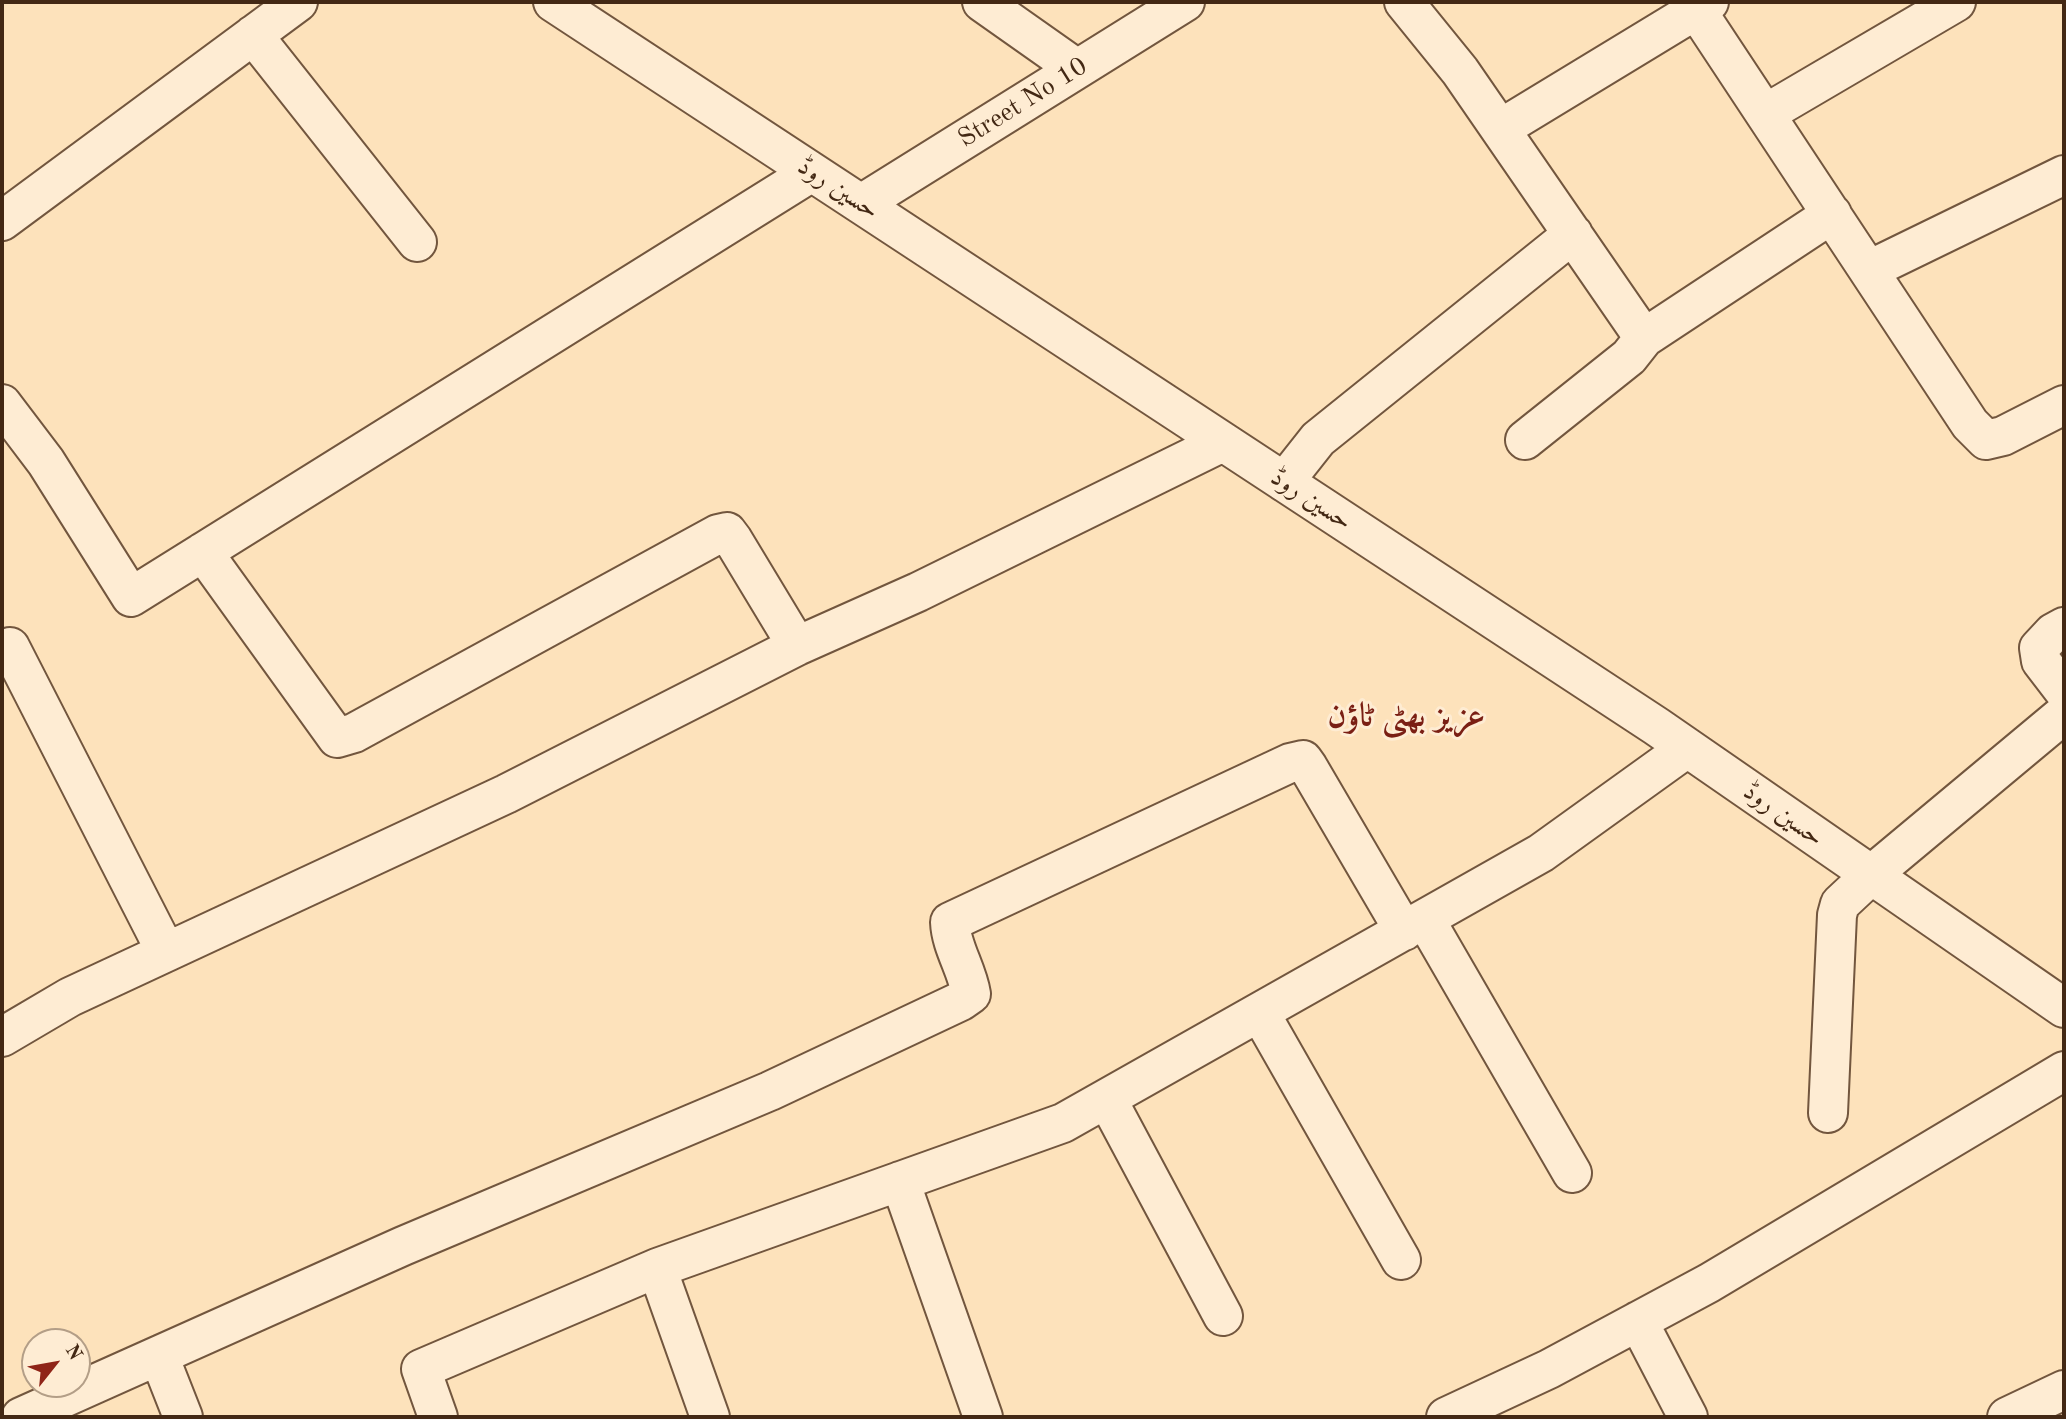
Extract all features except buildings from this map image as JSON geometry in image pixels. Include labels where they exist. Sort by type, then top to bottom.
[{"type":"street","points":[[2,221],[298,2]]},
{"type":"street","name":"حسین روڈ","points":[[552,2],[1687,748],[2061,1002]]},
{"type":"street","points":[[982,2],[1077,69]]},
{"type":"street","name":"Street No 10","points":[[861,204],[1185,2]]},
{"type":"street","points":[[1405,2],[1460,71],[1644,338]]},
{"type":"street","points":[[1765,114],[1956,2]]},
{"type":"street","points":[[1500,128],[1699,4],[1765,114],[1970,424],[1986,440],[2003,436],[2064,405]]},
{"type":"street","points":[[253,35],[416,242]]},
{"type":"street","points":[[2,404],[46,462],[131,597],[812,172]]},
{"type":"street","points":[[1869,270],[2064,175]]},
{"type":"street","points":[[1525,440],[1629,357],[1644,338],[1832,214]]},
{"type":"street","points":[[1284,482],[1318,439],[1573,234]]},
{"type":"street","points":[[2,1037],[70,997],[506,794],[797,646],[918,592],[1223,442]]},
{"type":"street","points":[[203,552],[337,738],[354,733],[718,534],[727,532],[797,646]]},
{"type":"street","points":[[2064,628],[2053,633],[2039,648],[2041,661],[2064,691]]},
{"type":"street","points":[[4,644],[166,953]]},
{"type":"street","points":[[1828,1113],[1836,915],[1840,904],[1871,875],[2064,715]]},
{"type":"street","points":[[438,1417],[421,1369],[657,1268],[1063,1123],[1541,853],[1687,748]]},
{"type":"street","points":[[21,1417],[403,1246],[770,1091],[961,1002],[971,994],[950,933],[950,922],[1290,763],[1303,760],[1414,925],[1572,1173]]},
{"type":"street","points":[[1260,1013],[1401,1260]]},
{"type":"street","points":[[1446,1417],[1549,1370],[1709,1283],[2064,1070]]},
{"type":"street","points":[[1107,1098],[1223,1316]]},
{"type":"street","points":[[900,1181],[983,1417]]},
{"type":"street","points":[[657,1268],[710,1417]]},
{"type":"street","points":[[1639,1321],[1688,1417]]},
{"type":"street","points":[[159,1356],[183,1417]]},
{"type":"street","points":[[2007,1417],[2064,1390]]},
{"type":"district","name":"عزیز بھٹی ٹاؤن","points":[[1406,717]]}]
